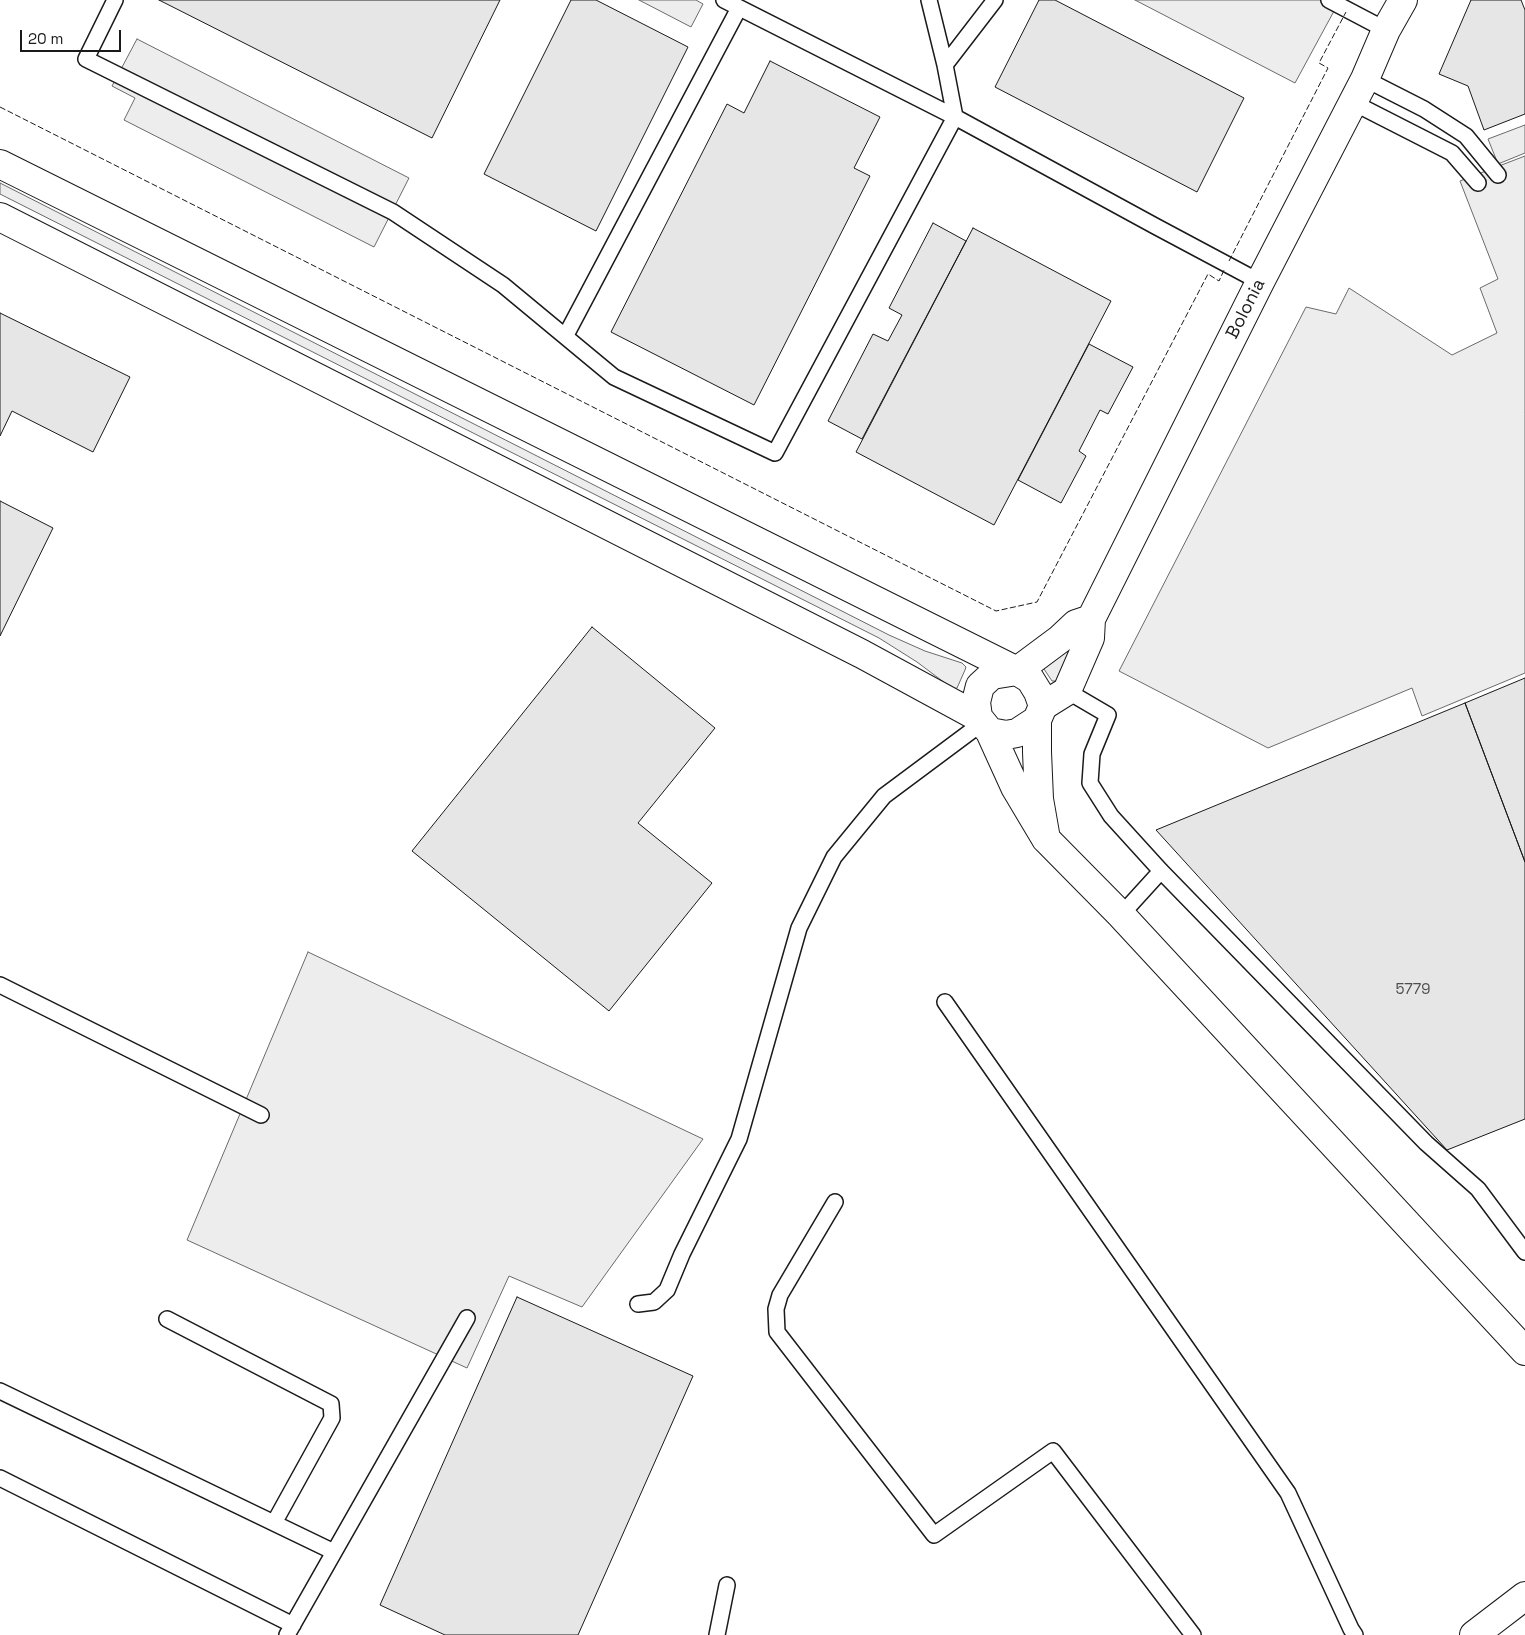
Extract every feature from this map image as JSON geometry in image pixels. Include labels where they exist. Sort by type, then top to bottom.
[{"type":"street","name":"Bolonia","points":[[1067,691],[1090,638],[1091,619],[1365,78],[1386,30],[1403,0]]},
{"type":"street","points":[[0,164],[1017,671],[1030,680],[1038,692],[1040,713],[1039,799],[1046,839]]},
{"type":"street","points":[[0,217],[862,654],[983,724],[1006,735],[1017,733],[1067,691]]},
{"type":"street","points":[[1091,619],[1076,624],[1060,639],[1017,671],[992,675],[980,686],[976,702],[983,724],[1015,787],[1046,839],[1122,915],[1525,1351]]},
{"type":"street","points":[[1474,1635],[1525,1596]]},
{"type":"lane","points":[[115,0],[86,58],[393,212],[503,285],[566,335],[614,377],[775,453],[955,117],[945,65],[929,0]]},
{"type":"lane","points":[[724,0],[955,117],[1260,282]]},
{"type":"lane","points":[[945,65],[995,0]]},
{"type":"lane","points":[[1329,0],[1386,30]]},
{"type":"lane","points":[[566,335],[739,8]]},
{"type":"lane","points":[[1365,78],[1424,109],[1466,136],[1498,175]]},
{"type":"lane","points":[[1352,102],[1452,154],[1478,183]]},
{"type":"lane","points":[[1067,691],[1108,714],[1092,754],[1090,782],[1111,816],[1426,1143],[1478,1189],[1525,1252]]},
{"type":"lane","points":[[638,1304],[654,1302],[667,1290],[686,1246],[739,1139],[799,928],[834,857],[884,796],[983,724]]},
{"type":"lane","points":[[1122,915],[1162,871]]},
{"type":"lane","points":[[0,985],[261,1115]]},
{"type":"lane","points":[[945,1002],[1288,1493],[1350,1629],[1355,1635]]},
{"type":"lane","points":[[835,1202],[780,1295],[776,1309],[777,1332],[934,1535],[1053,1451],[1193,1635]]},
{"type":"lane","points":[[0,1478],[290,1630],[467,1318]]},
{"type":"lane","points":[[167,1319],[331,1404],[332,1418],[274,1523]]},
{"type":"lane","points":[[0,1392],[334,1552]]},
{"type":"lane","points":[[717,1635],[727,1585]]},
{"type":"shaded area","points":[[639,0],[696,0],[703,4],[691,27]]},
{"type":"shaded area","points":[[1135,0],[1340,0],[1295,83]]},
{"type":"shaded area","points":[[137,39],[409,178],[374,247],[124,120],[135,98],[112,86]]},
{"type":"shaded area","points":[[1525,125],[1525,153],[1498,164],[1488,139]]},
{"type":"shaded area","points":[[1525,156],[1525,673],[1422,716],[1412,688],[1268,748],[1119,671],[1306,307],[1336,314],[1349,288],[1452,355],[1497,333],[1480,288],[1498,279],[1460,181]]},
{"type":"shaded area","points":[[0,183],[889,635],[925,651],[962,663],[966,667],[957,688],[953,689],[917,662],[879,638],[0,194]]},
{"type":"shaded area","points":[[1077,638],[1059,681],[1052,681],[1042,666]]},
{"type":"shaded area","points":[[308,952],[703,1139],[582,1307],[509,1276],[467,1368],[187,1240]]},
{"type":"building","points":[[159,0],[500,0],[432,138]]},
{"type":"building","points":[[571,0],[596,0],[688,47],[596,231],[484,174]]},
{"type":"building","points":[[1039,0],[1055,0],[1244,98],[1197,192],[995,87]]},
{"type":"building","points":[[1471,0],[1521,0],[1525,10],[1525,114],[1484,130],[1468,86],[1439,74]]},
{"type":"building","points":[[770,61],[880,117],[854,168],[870,176],[754,405],[611,332],[727,104],[744,113]]},
{"type":"building","points":[[933,223],[966,241],[862,439],[828,421],[873,334],[888,341],[902,315],[889,308]]},
{"type":"building","points":[[973,228],[1111,301],[994,525],[856,452]]},
{"type":"building","points":[[0,313],[130,377],[93,452],[12,411],[0,436]]},
{"type":"building","points":[[1089,344],[1133,367],[1108,414],[1100,410],[1079,451],[1086,456],[1061,503],[1018,480]]},
{"type":"building","points":[[0,501],[53,528],[0,636]]},
{"type":"building","points":[[592,627],[715,728],[638,823],[712,883],[609,1011],[412,851]]},
{"type":"building","points":[[1525,678],[1525,862],[1465,703]]},
{"type":"building","points":[[1465,703],[1525,862],[1525,1119],[1447,1150],[1156,830]]},
{"type":"building","points":[[517,1297],[693,1376],[578,1635],[445,1635],[380,1605]]},
{"type":"fence","points":[[1229,261],[1328,68],[1319,63],[1346,12]]},
{"type":"fence","points":[[0,107],[996,611],[1037,602],[1208,274],[1219,281],[1225,268]]}]
